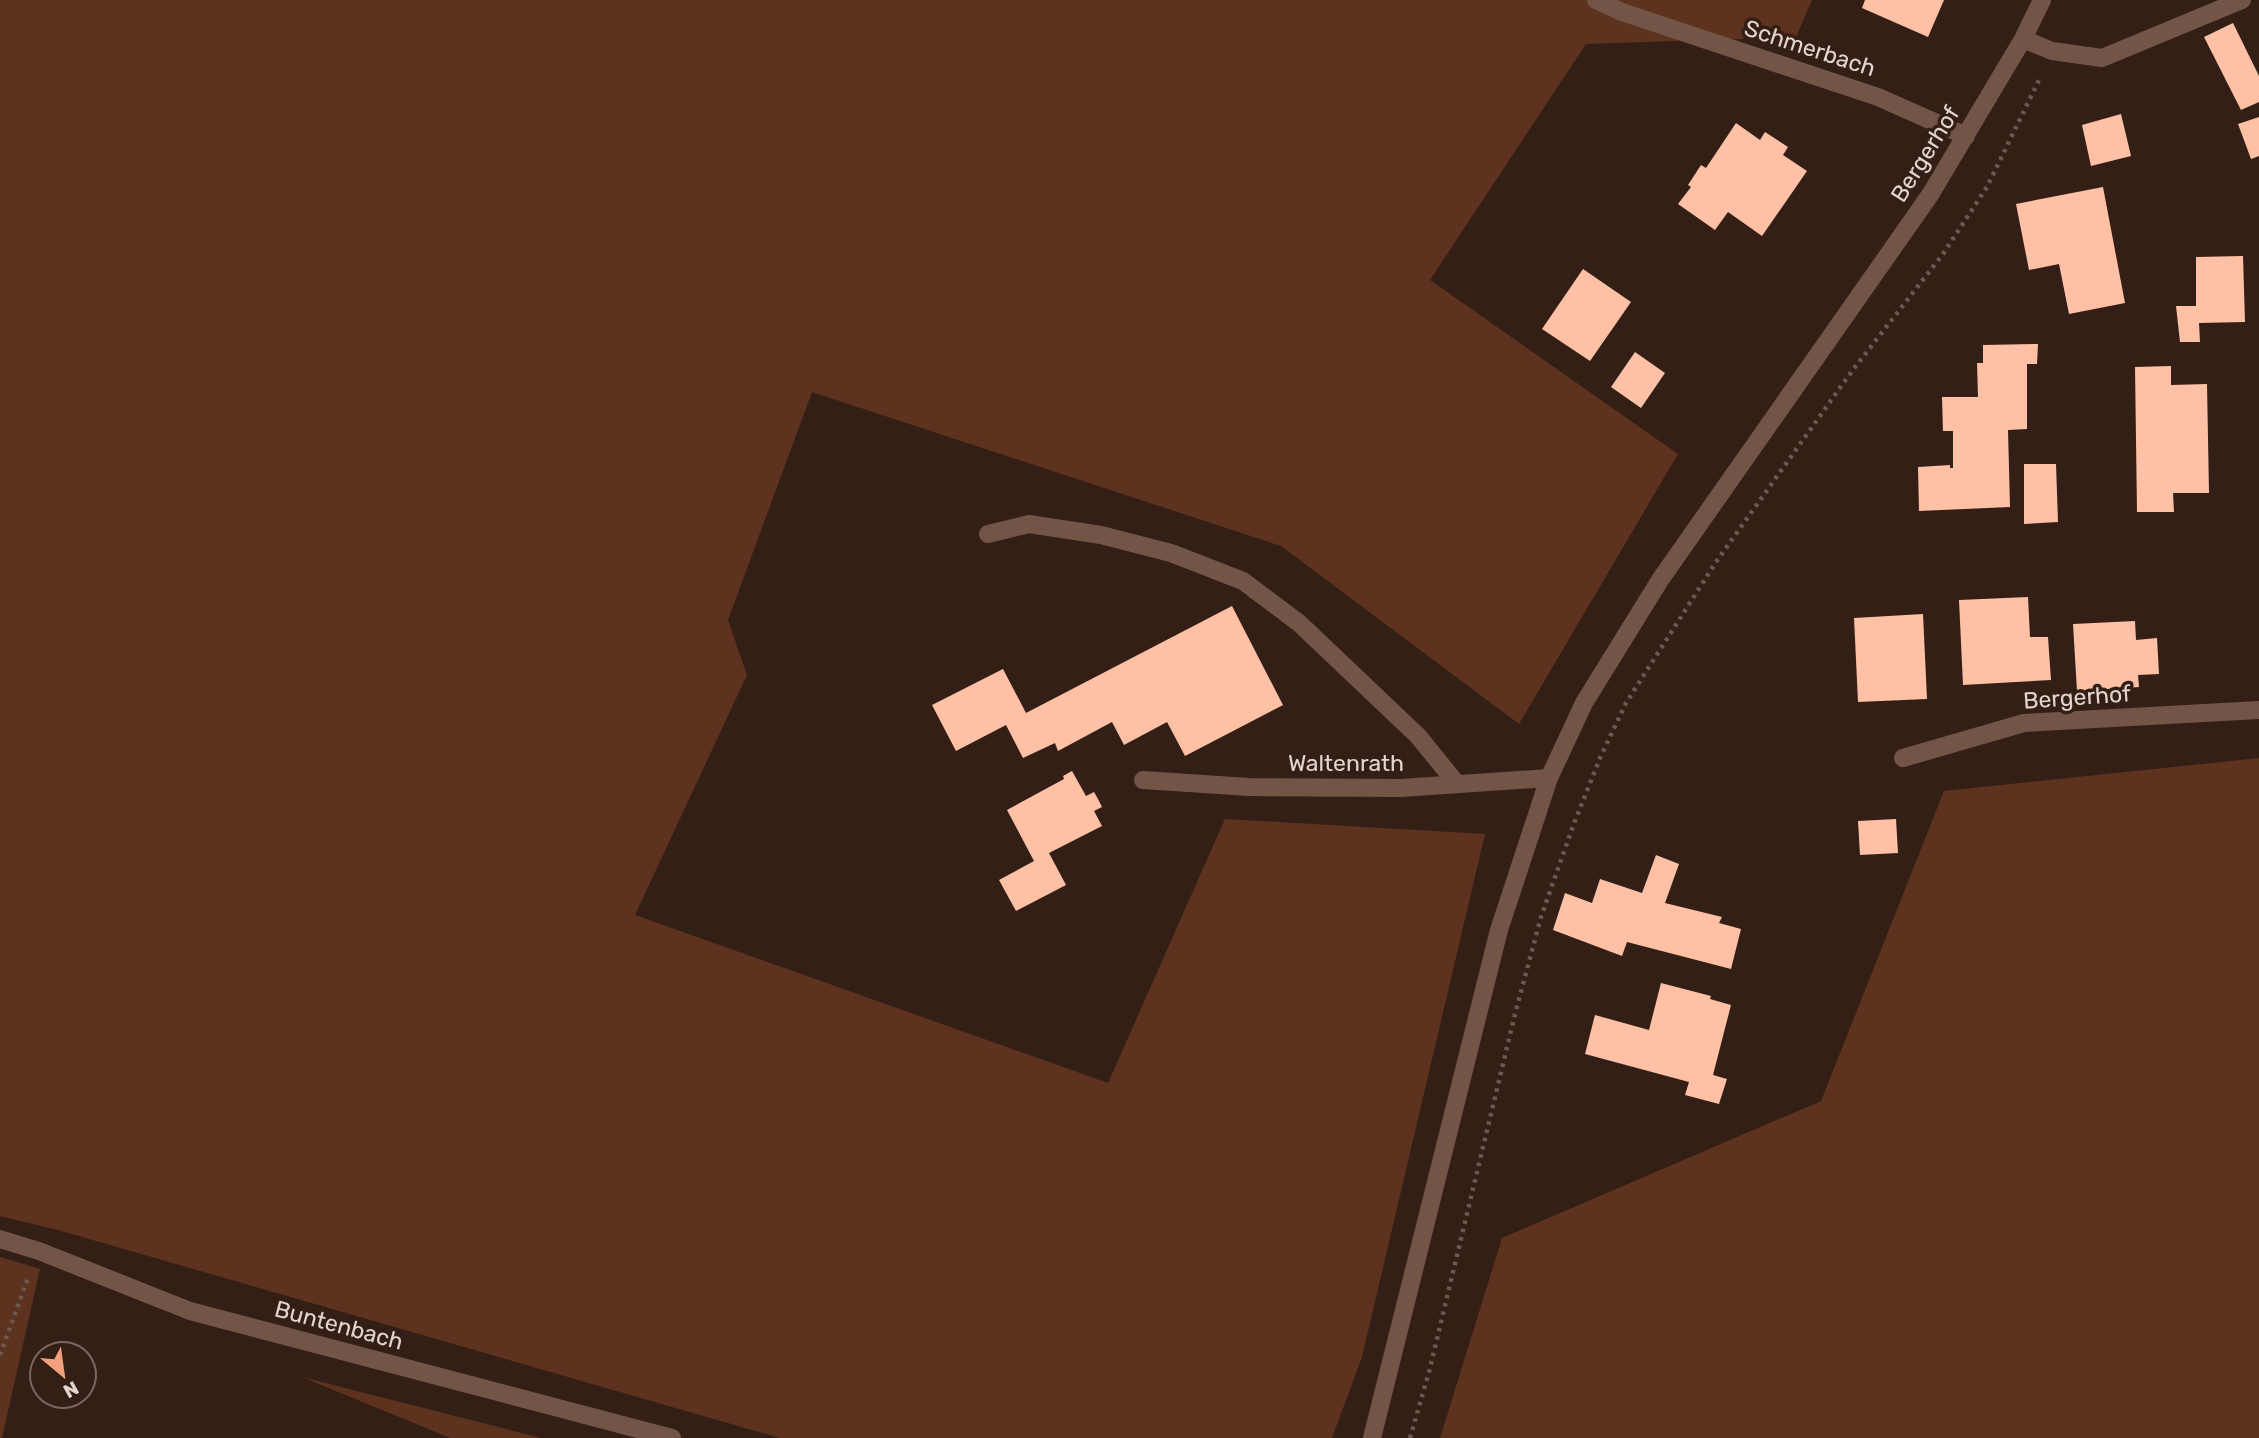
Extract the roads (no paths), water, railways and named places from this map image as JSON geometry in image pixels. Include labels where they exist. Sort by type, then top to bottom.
[{"type":"street","name":"Schmerbach","points":[[1596,0],[1622,12],[1878,97],[1966,136]]},
{"type":"street","name":"Bergerhof","points":[[1372,1438],[1499,930],[1549,778],[1584,703],[1660,580],[1930,195],[2024,39],[2042,0]]},
{"type":"street","points":[[2024,39],[2052,51],[2102,58],[2242,0]]},
{"type":"street","points":[[988,534],[1029,524],[1101,535],[1171,553],[1242,581],[1299,622],[1418,736],[1457,784]]},
{"type":"street","name":"Bergerhof","points":[[1903,758],[2024,723],[2259,710]]},
{"type":"street","name":"Waltenrath","points":[[1143,780],[1262,787],[1401,788],[1549,778]]},
{"type":"street","name":"Buntenbach","points":[[0,1239],[39,1251],[190,1311],[672,1438]]}]
